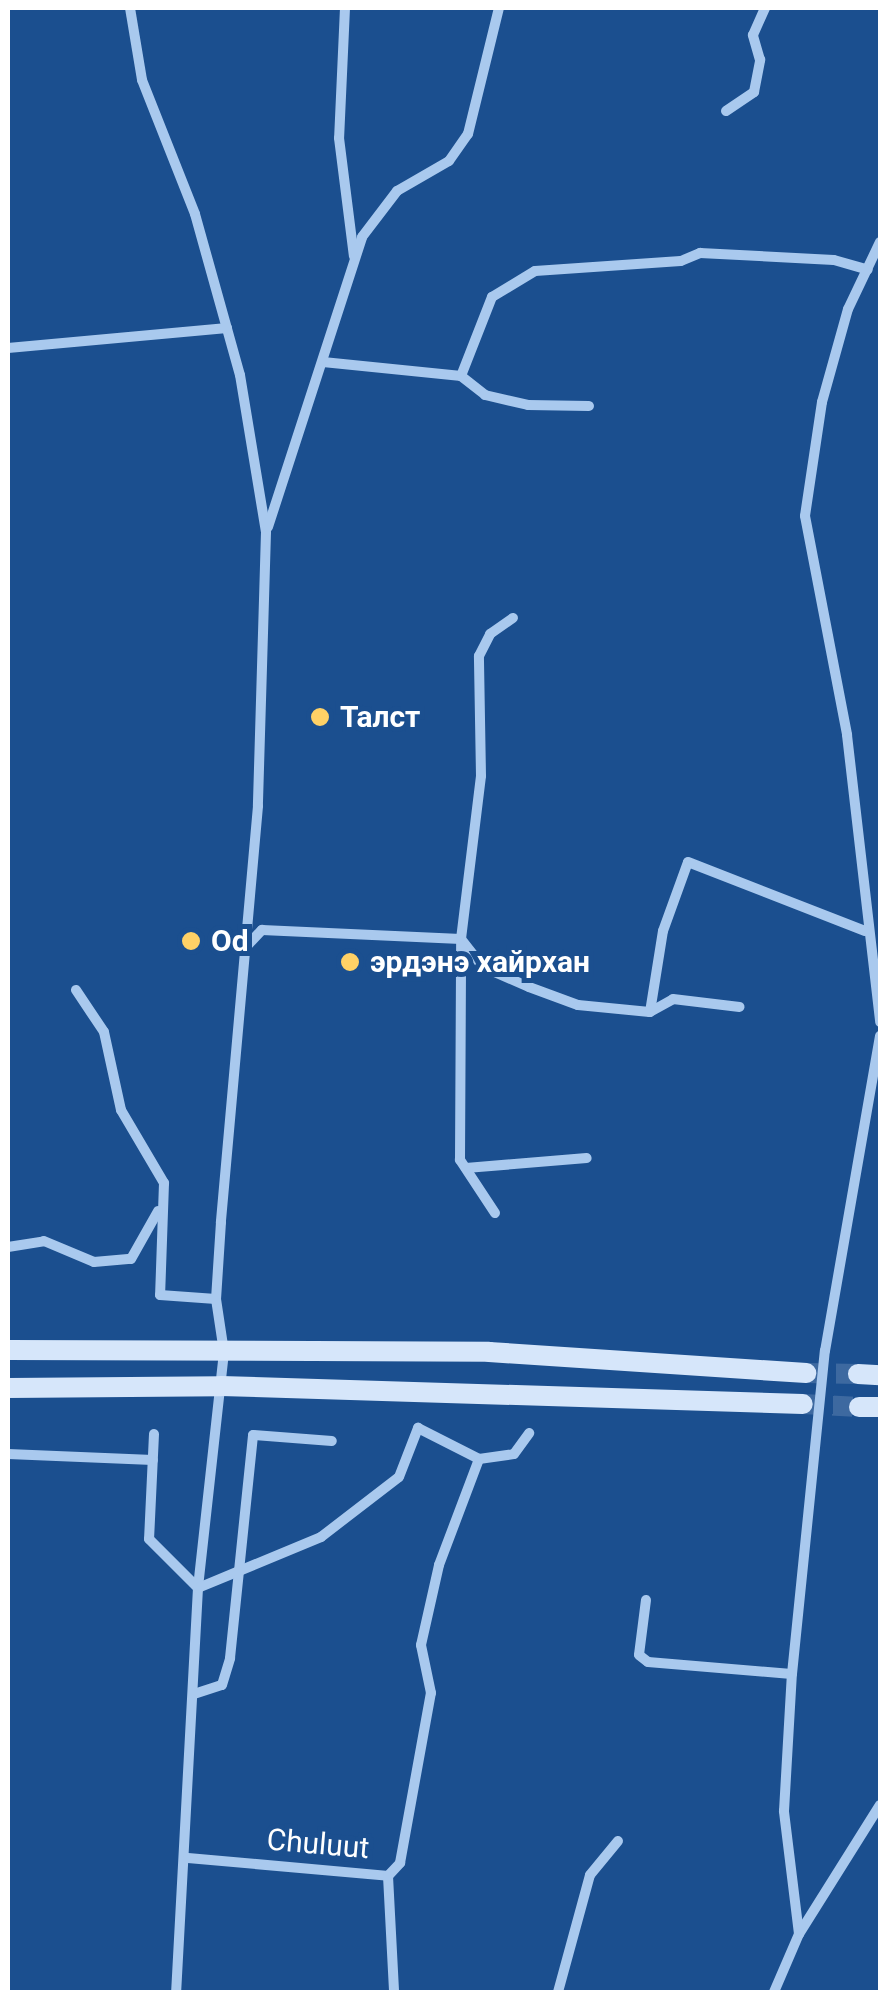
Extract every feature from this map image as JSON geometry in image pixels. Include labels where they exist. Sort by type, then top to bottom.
[{"type":"main road","points":[[8,1350],[489,1352],[806,1374]]},
{"type":"main road","points":[[858,1374],[880,1374]]},
{"type":"main road","points":[[8,1388],[221,1386],[803,1404]]},
{"type":"street","points":[[130,8],[142,80],[194,214],[227,328],[266,532],[258,806],[216,1299],[224,1352],[198,1588],[188,1858],[176,1992]]},
{"type":"street","points":[[345,8],[339,138],[354,258]]},
{"type":"street","points":[[266,532],[354,258],[380,210],[449,160],[468,134],[499,8]]},
{"type":"street","points":[[726,111],[754,92],[760,60],[754,35],[765,8]]},
{"type":"street","points":[[880,242],[822,402],[806,516],[847,735],[865,931],[880,1022]]},
{"type":"street","points":[[462,376],[492,297],[534,271],[700,253],[834,260],[868,270]]},
{"type":"street","points":[[8,348],[227,328]]},
{"type":"street","points":[[323,362],[462,376],[486,394],[528,405],[589,406]]},
{"type":"street","points":[[495,1213],[466,1168],[461,939],[481,776],[479,656],[490,634],[514,618]]},
{"type":"street","points":[[650,1012],[663,931],[688,862],[865,931]]},
{"type":"street","points":[[244,949],[262,930],[461,939],[483,967],[578,1005],[650,1012],[672,999],[740,1007]]},
{"type":"street","points":[[76,990],[104,1032],[121,1110],[164,1183],[160,1295],[216,1299]]},
{"type":"street","points":[[799,1934],[784,1811],[792,1674],[825,1351],[880,1036]]},
{"type":"street","points":[[466,1168],[587,1158]]},
{"type":"street","points":[[8,1246],[44,1240],[94,1262],[130,1258],[154,1230],[164,1183]]},
{"type":"street","points":[[198,1588],[321,1537],[399,1477],[418,1428],[480,1460],[514,1454],[529,1433]]},
{"type":"street","points":[[154,1434],[149,1538],[198,1588]]},
{"type":"street","points":[[194,1694],[222,1685],[241,1572],[253,1435],[332,1442]]},
{"type":"street","points":[[8,1454],[153,1460]]},
{"type":"street","points":[[388,1876],[400,1863],[431,1693],[421,1646],[438,1565],[480,1460]]},
{"type":"street","points":[[646,1600],[640,1655],[648,1662],[792,1674]]},
{"type":"street","points":[[774,1992],[799,1934],[880,1805]]},
{"type":"street","points":[[558,1992],[590,1874],[618,1841]]},
{"type":"street","name":"Chuluut","points":[[188,1858],[388,1876],[394,1992]]},
{"type":"tunnel","points":[[806,1373],[858,1374]]},
{"type":"tunnel","points":[[803,1404],[859,1407]]},
{"type":"place","name":"Талст","points":[[320,717]]},
{"type":"place","name":"Od","points":[[191,941]]},
{"type":"place","name":"эрдэнэ хайрхан","points":[[350,962]]}]
